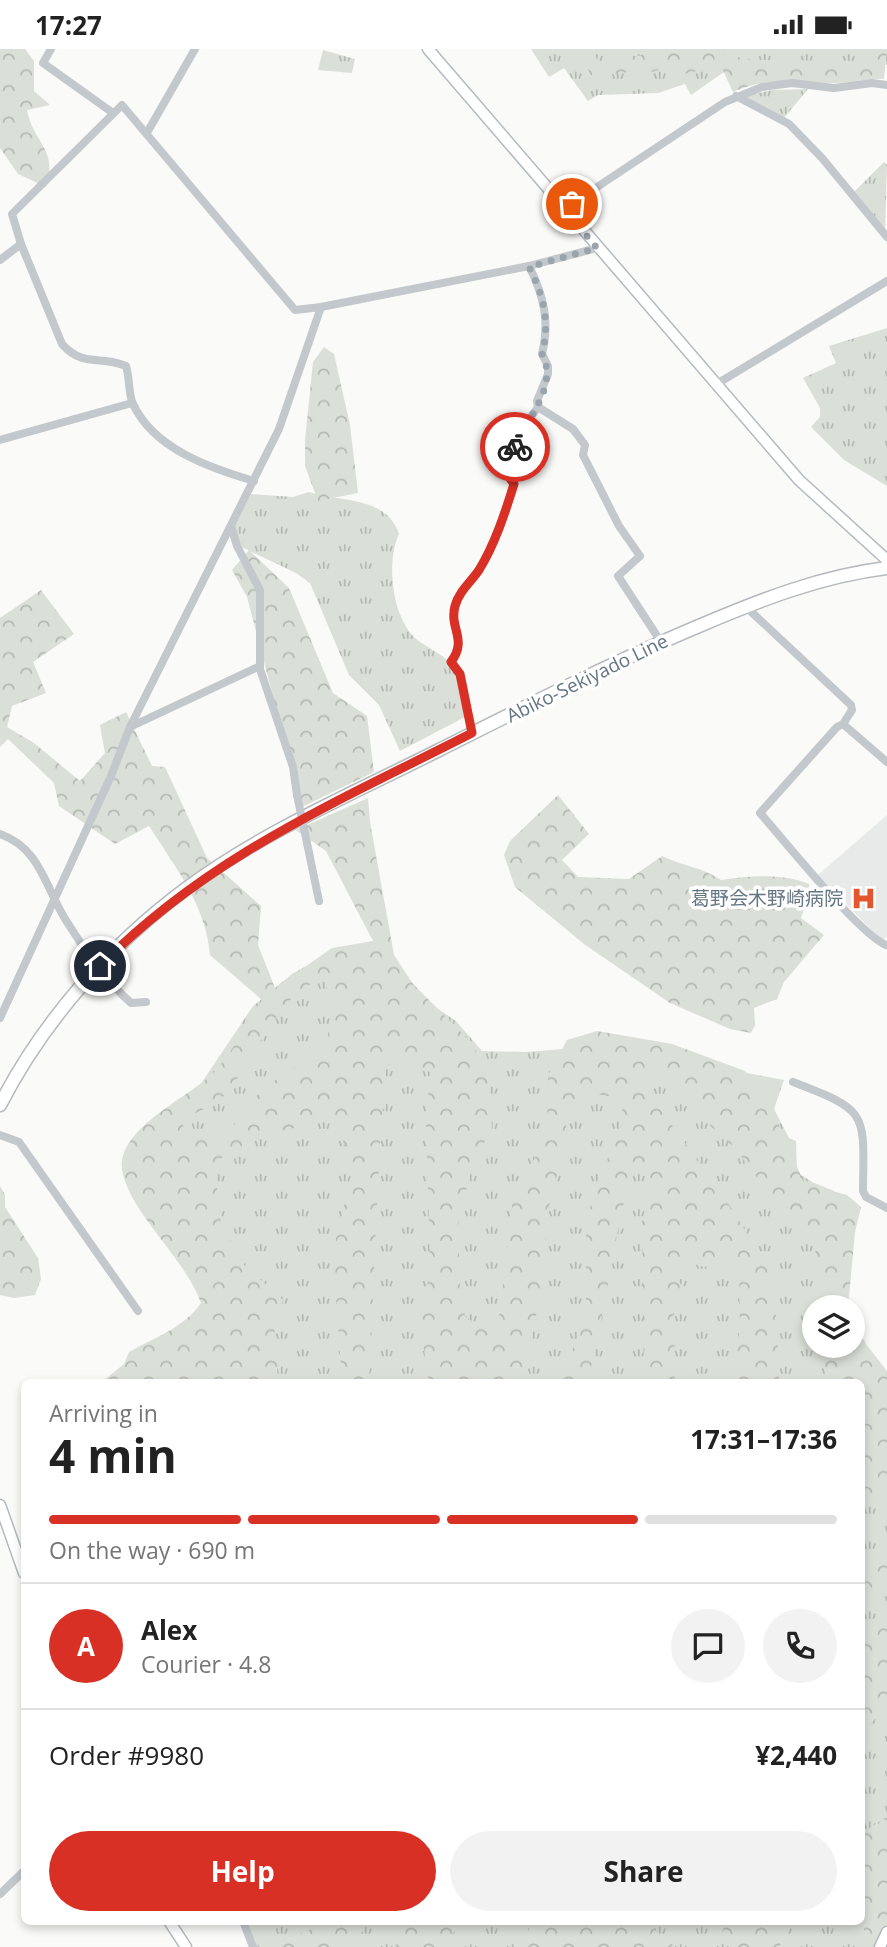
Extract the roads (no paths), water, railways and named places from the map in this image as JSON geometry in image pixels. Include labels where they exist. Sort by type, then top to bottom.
[{"type":"main road","name":"Abiko-Sekiyado Line","points":[[0,1105],[38,1041],[100,966],[186,889],[240,853],[295,821],[661,642],[746,606],[819,581],[887,568]]},
{"type":"street","points":[[51,49],[43,63],[113,113]]},
{"type":"street","points":[[148,131],[195,49]]},
{"type":"street","points":[[428,49],[799,480],[887,560]]},
{"type":"street","points":[[564,209],[736,96],[753,89],[792,83],[834,88],[872,83],[887,85]]},
{"type":"street","points":[[736,96],[789,124],[822,158],[887,237]]},
{"type":"street","points":[[254,481],[191,459],[148,426],[132,403],[126,366],[117,362],[86,361],[71,354],[62,344],[22,244],[12,214],[122,105],[148,131],[295,310],[529,267],[597,248]]},
{"type":"street","points":[[0,260],[22,244]]},
{"type":"street","points":[[472,733],[460,674],[451,662],[460,646],[454,607],[461,592],[478,571],[504,517],[514,484],[505,471],[524,426],[538,407],[537,401],[548,374],[548,366],[542,354],[547,334],[547,318],[542,294],[529,267]]},
{"type":"street","points":[[715,385],[887,281]]},
{"type":"street","points":[[0,1018],[111,776],[130,727],[279,429],[321,307]]},
{"type":"street","points":[[0,440],[132,403]]},
{"type":"street","points":[[538,407],[573,429],[585,446],[583,455],[587,465],[619,526],[640,556],[618,576],[661,642]]},
{"type":"street","points":[[231,526],[237,546],[260,590],[260,666],[293,767],[319,901]]},
{"type":"street","points":[[746,606],[851,705],[852,710],[843,724],[837,727],[760,813],[858,922],[878,942],[886,945]]},
{"type":"street","points":[[130,727],[260,666]]},
{"type":"street","points":[[843,724],[887,762]]},
{"type":"street","points":[[0,834],[36,858],[66,921],[131,1003],[146,1002]]},
{"type":"street","points":[[793,1082],[843,1101],[850,1109],[864,1132],[863,1191],[866,1197],[887,1208]]},
{"type":"street","points":[[0,1135],[19,1142],[138,1311]]},
{"type":"street","points":[[0,1505],[21,1564]]},
{"type":"street","points":[[2,1889],[21,1873]]},
{"type":"street","points":[[172,1925],[186,1947]]},
{"type":"street","points":[[245,1925],[253,1947]]},
{"type":"street","points":[[880,1947],[887,1932]]},
{"type":"place","name":"葛野会木野崎病院","points":[[863,898]]}]
